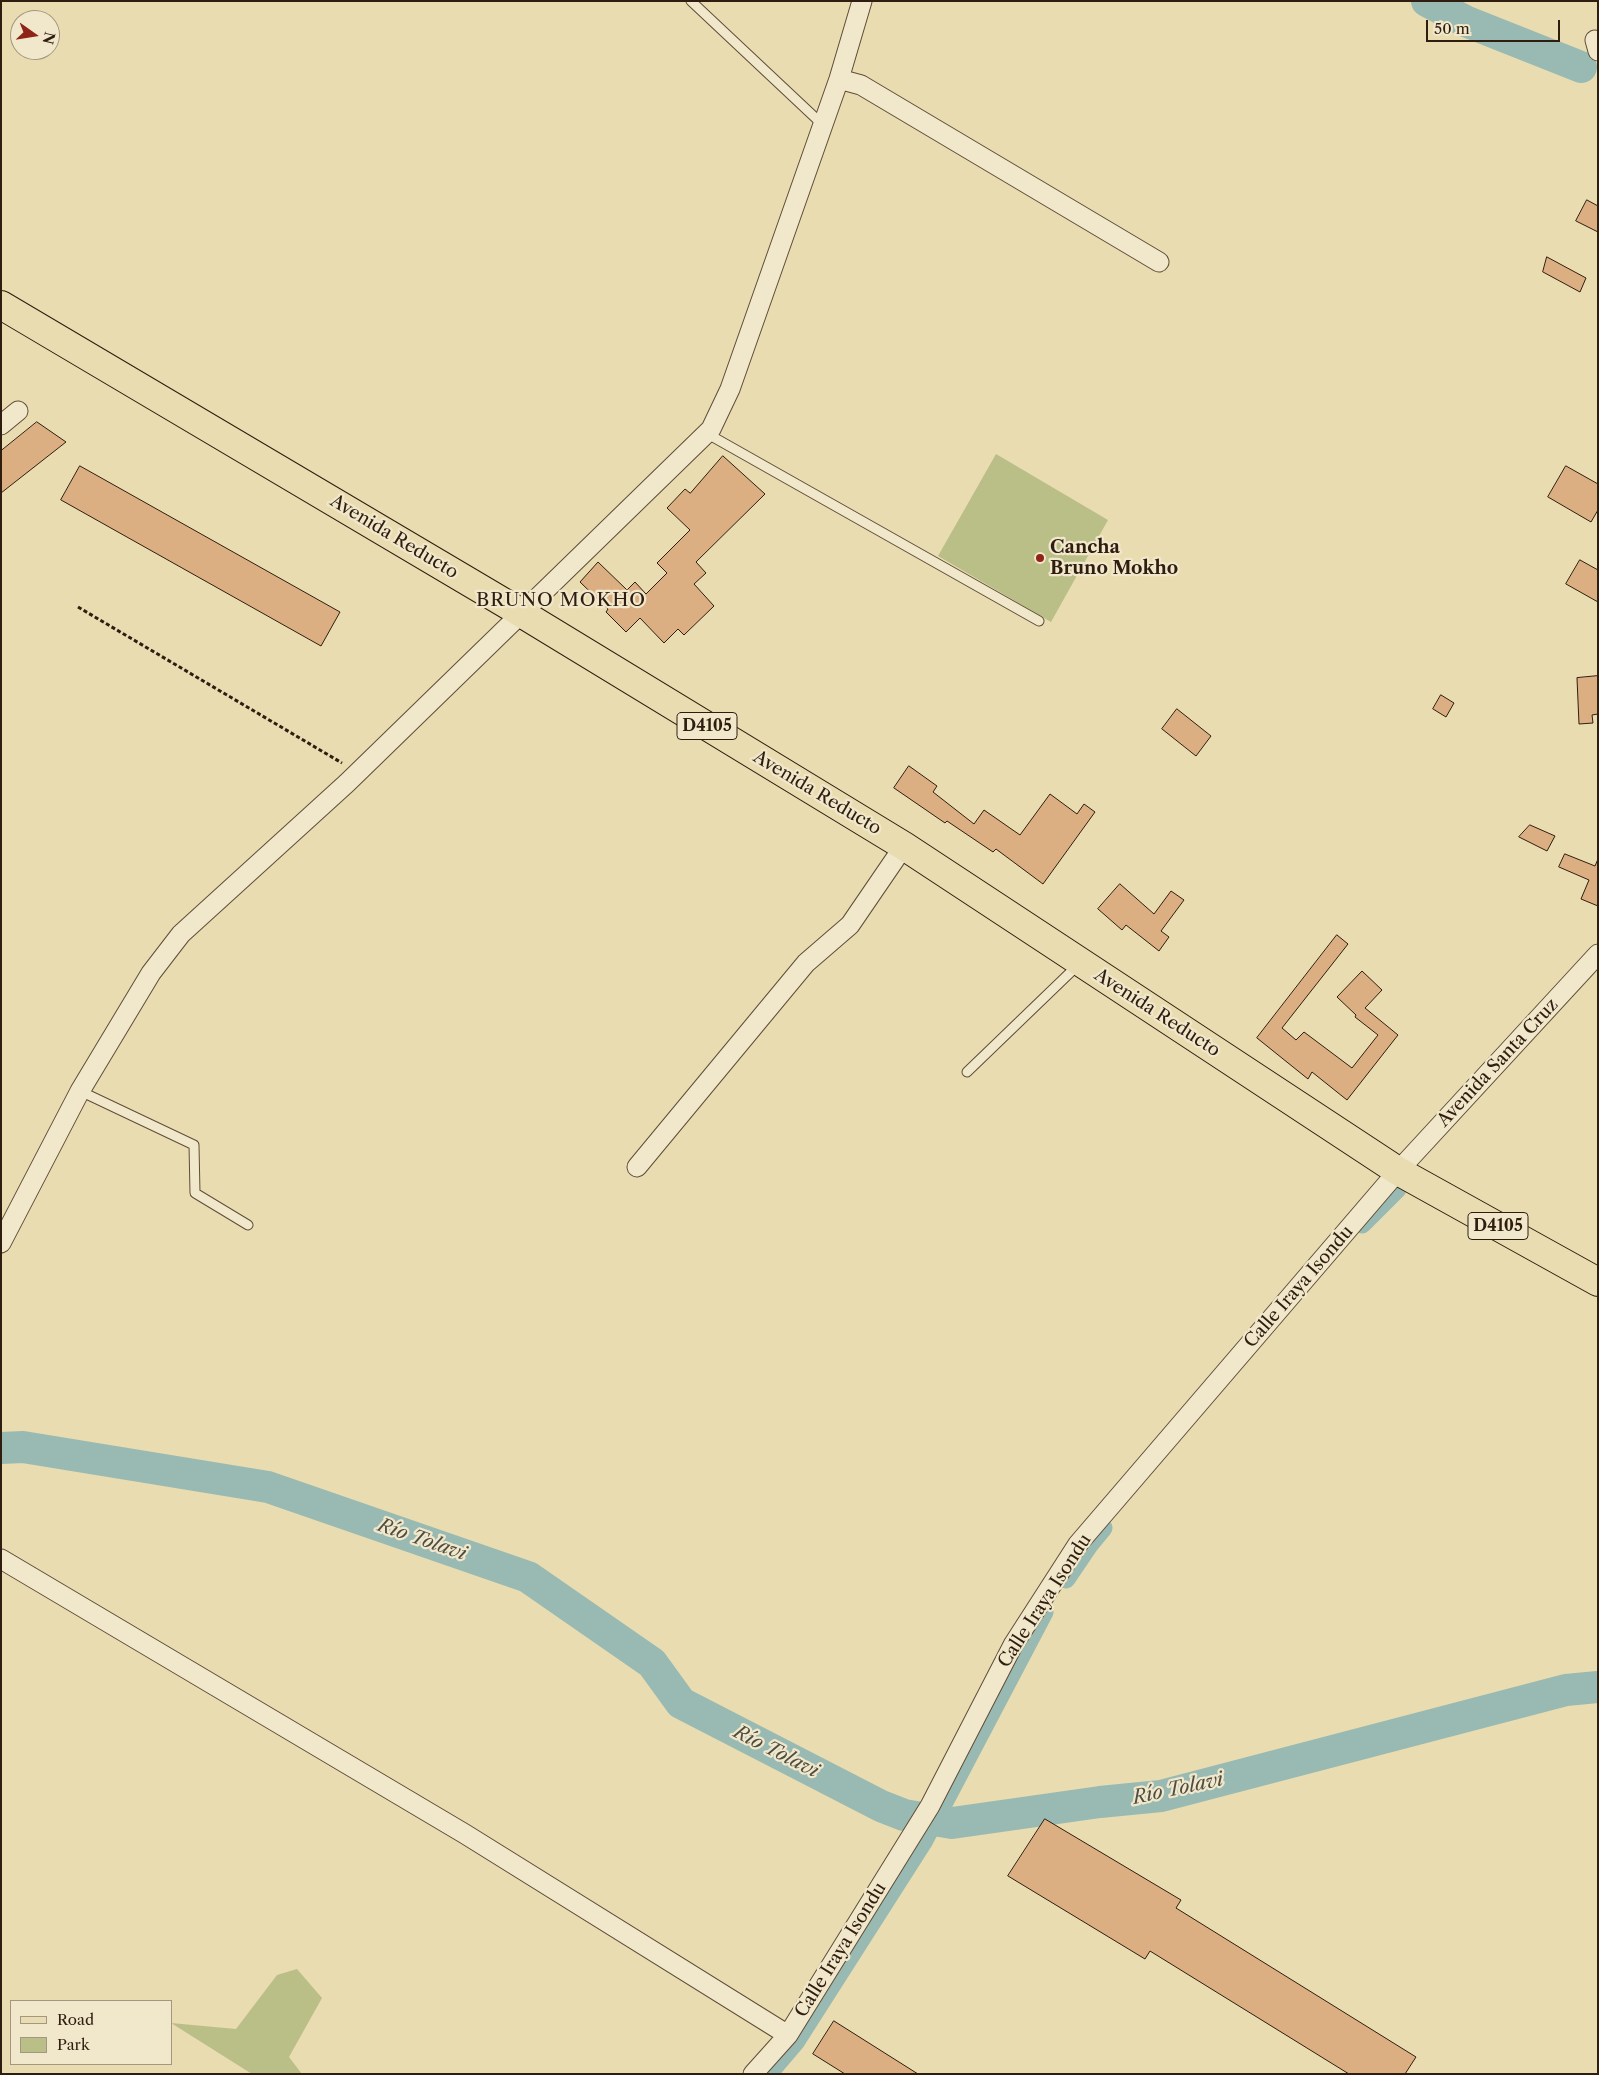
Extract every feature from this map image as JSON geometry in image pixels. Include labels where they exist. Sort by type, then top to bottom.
[{"type":"main road","name":"Avenida Reducto","points":[[1,305],[521,613],[904,846],[1398,1171],[1598,1282]]},
{"type":"street","points":[[1,1243],[80,1091],[151,974],[181,934],[358,772],[711,429],[730,389],[839,79],[862,1]]},
{"type":"street","points":[[1598,41],[1595,40],[1598,51]]},
{"type":"street","points":[[839,79],[861,85],[1159,262]]},
{"type":"street","points":[[1,425],[18,411]]},
{"type":"street","points":[[637,1167],[806,963],[850,925],[904,846]]},
{"type":"street","name":"Avenida Santa Cruz","points":[[1398,1171],[1598,954]]},
{"type":"street","name":"Calle Iraya Isondu","points":[[753,2074],[788,2034],[930,1806],[1013,1645],[1078,1544],[1398,1171]]},
{"type":"street","points":[[1,1559],[465,1834],[788,2034]]},
{"type":"lane","points":[[691,1],[823,125]]},
{"type":"lane","points":[[706,433],[1040,621]]},
{"type":"lane","points":[[966,1072],[1080,963]]},
{"type":"lane","points":[[80,1091],[194,1145],[195,1193],[248,1225]]},
{"type":"path","points":[[78,607],[358,772]]},
{"type":"green space","points":[[996,454],[1108,520],[1051,622],[938,556]]},
{"type":"green space","points":[[297,1969],[322,1998],[289,2057],[302,2074],[252,2074],[172,2024],[236,2029],[277,1975]]},
{"type":"building","points":[[1587,200],[1598,206],[1598,232],[1576,221]]},
{"type":"building","points":[[1547,257],[1586,278],[1580,292],[1543,272]]},
{"type":"building","points":[[37,422],[66,442],[1,493],[1,451]]},
{"type":"building","points":[[723,456],[765,494],[696,562],[706,573],[694,584],[714,606],[684,635],[678,629],[664,643],[640,618],[626,632],[606,612],[608,609],[580,582],[598,562],[627,590],[635,582],[646,594],[667,573],[657,563],[690,530],[667,508],[685,489],[690,493]]},
{"type":"building","points":[[80,466],[340,612],[321,646],[61,500]]},
{"type":"building","points":[[1566,466],[1598,484],[1598,510],[1591,522],[1548,497]]},
{"type":"building","points":[[1580,560],[1598,570],[1598,602],[1566,584]]},
{"type":"building","points":[[1598,676],[1598,714],[1592,715],[1593,723],[1579,724],[1577,678]]},
{"type":"building","points":[[1441,695],[1454,703],[1446,717],[1433,709]]},
{"type":"building","points":[[1177,709],[1211,736],[1196,756],[1162,729]]},
{"type":"building","points":[[909,766],[937,786],[933,792],[974,824],[984,810],[1020,835],[1050,794],[1077,814],[1084,804],[1095,812],[1043,884],[996,849],[993,852],[947,821],[945,823],[894,788]]},
{"type":"building","points":[[1530,825],[1555,836],[1547,851],[1519,837]]},
{"type":"building","points":[[1565,854],[1595,866],[1598,859],[1598,906],[1581,899],[1589,880],[1559,867]]},
{"type":"building","points":[[1120,884],[1154,914],[1171,891],[1184,900],[1161,931],[1169,937],[1159,951],[1126,925],[1122,930],[1098,909]]},
{"type":"building","points":[[1337,935],[1348,944],[1282,1028],[1296,1040],[1304,1032],[1352,1068],[1378,1035],[1355,1017],[1356,1015],[1337,997],[1362,971],[1382,990],[1365,1008],[1398,1035],[1347,1100],[1312,1072],[1308,1079],[1257,1038]]},
{"type":"building","points":[[1045,1819],[1181,1900],[1176,1908],[1416,2057],[1405,2074],[1349,2074],[1150,1951],[1145,1959],[1008,1876]]},
{"type":"building","points":[[834,2021],[918,2074],[845,2074],[813,2054]]},
{"type":"waterway","points":[[1427,1],[1465,21],[1581,67]]},
{"type":"waterway","points":[[1362,1224],[1397,1189]]},
{"type":"waterway","name":"Río Tolavi","points":[[1,1448],[23,1447],[268,1487],[528,1577],[652,1663],[681,1703],[881,1806],[904,1815],[952,1823],[1100,1802],[1161,1796],[1566,1690],[1598,1687]]},
{"type":"waterway","points":[[1066,1579],[1103,1528]]},
{"type":"waterway","points":[[768,2074],[796,2041],[923,1842],[1044,1612]]},
{"type":"place","name":"Cancha Bruno Mokho","points":[[1040,558]]},
{"type":"district","name":"BRUNO MOKHO","points":[[561,601]]}]
